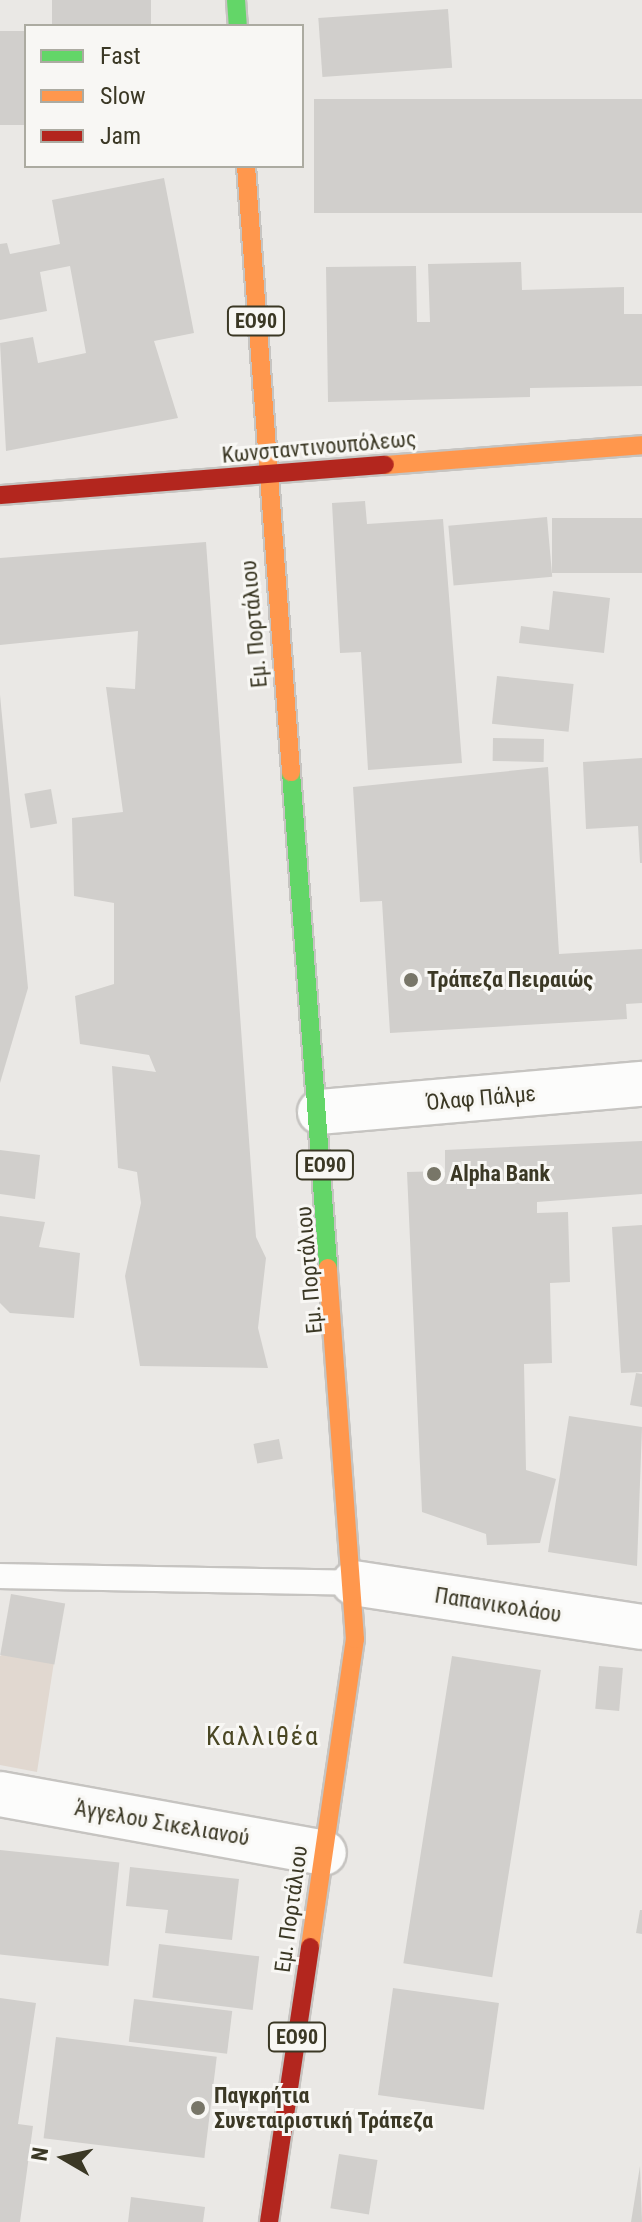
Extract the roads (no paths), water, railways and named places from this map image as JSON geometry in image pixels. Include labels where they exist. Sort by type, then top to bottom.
[{"type":"main road","points":[[236,0],[238,24]]},
{"type":"main road","name":"Εμ. Πορτάλιου","points":[[246,168],[265,476],[320,1112],[354,1583],[354,1667],[269,2222]]},
{"type":"main road","name":"Κωνσταντινουπόλεως","points":[[0,495],[642,445]]},
{"type":"street","name":"Όλαφ Πάλμε","points":[[320,1112],[642,1084]]},
{"type":"street","name":"Παπανικολάου","points":[[354,1583],[642,1627]]},
{"type":"street","name":"Άγγελου Σικελιανού","points":[[0,1794],[324,1853]]},
{"type":"lane","points":[[0,1576],[354,1583]]},
{"type":"place","name":"Τράπεζα Πειραιώς","points":[[411,980]]},
{"type":"place","name":"Alpha Bank","points":[[434,1174]]},
{"type":"place","name":"Παγκρήτια Συνεταιριστική Τράπεζα","points":[[198,2108]]},
{"type":"district","name":"Καλλιθέα","points":[[263,1737]]}]
